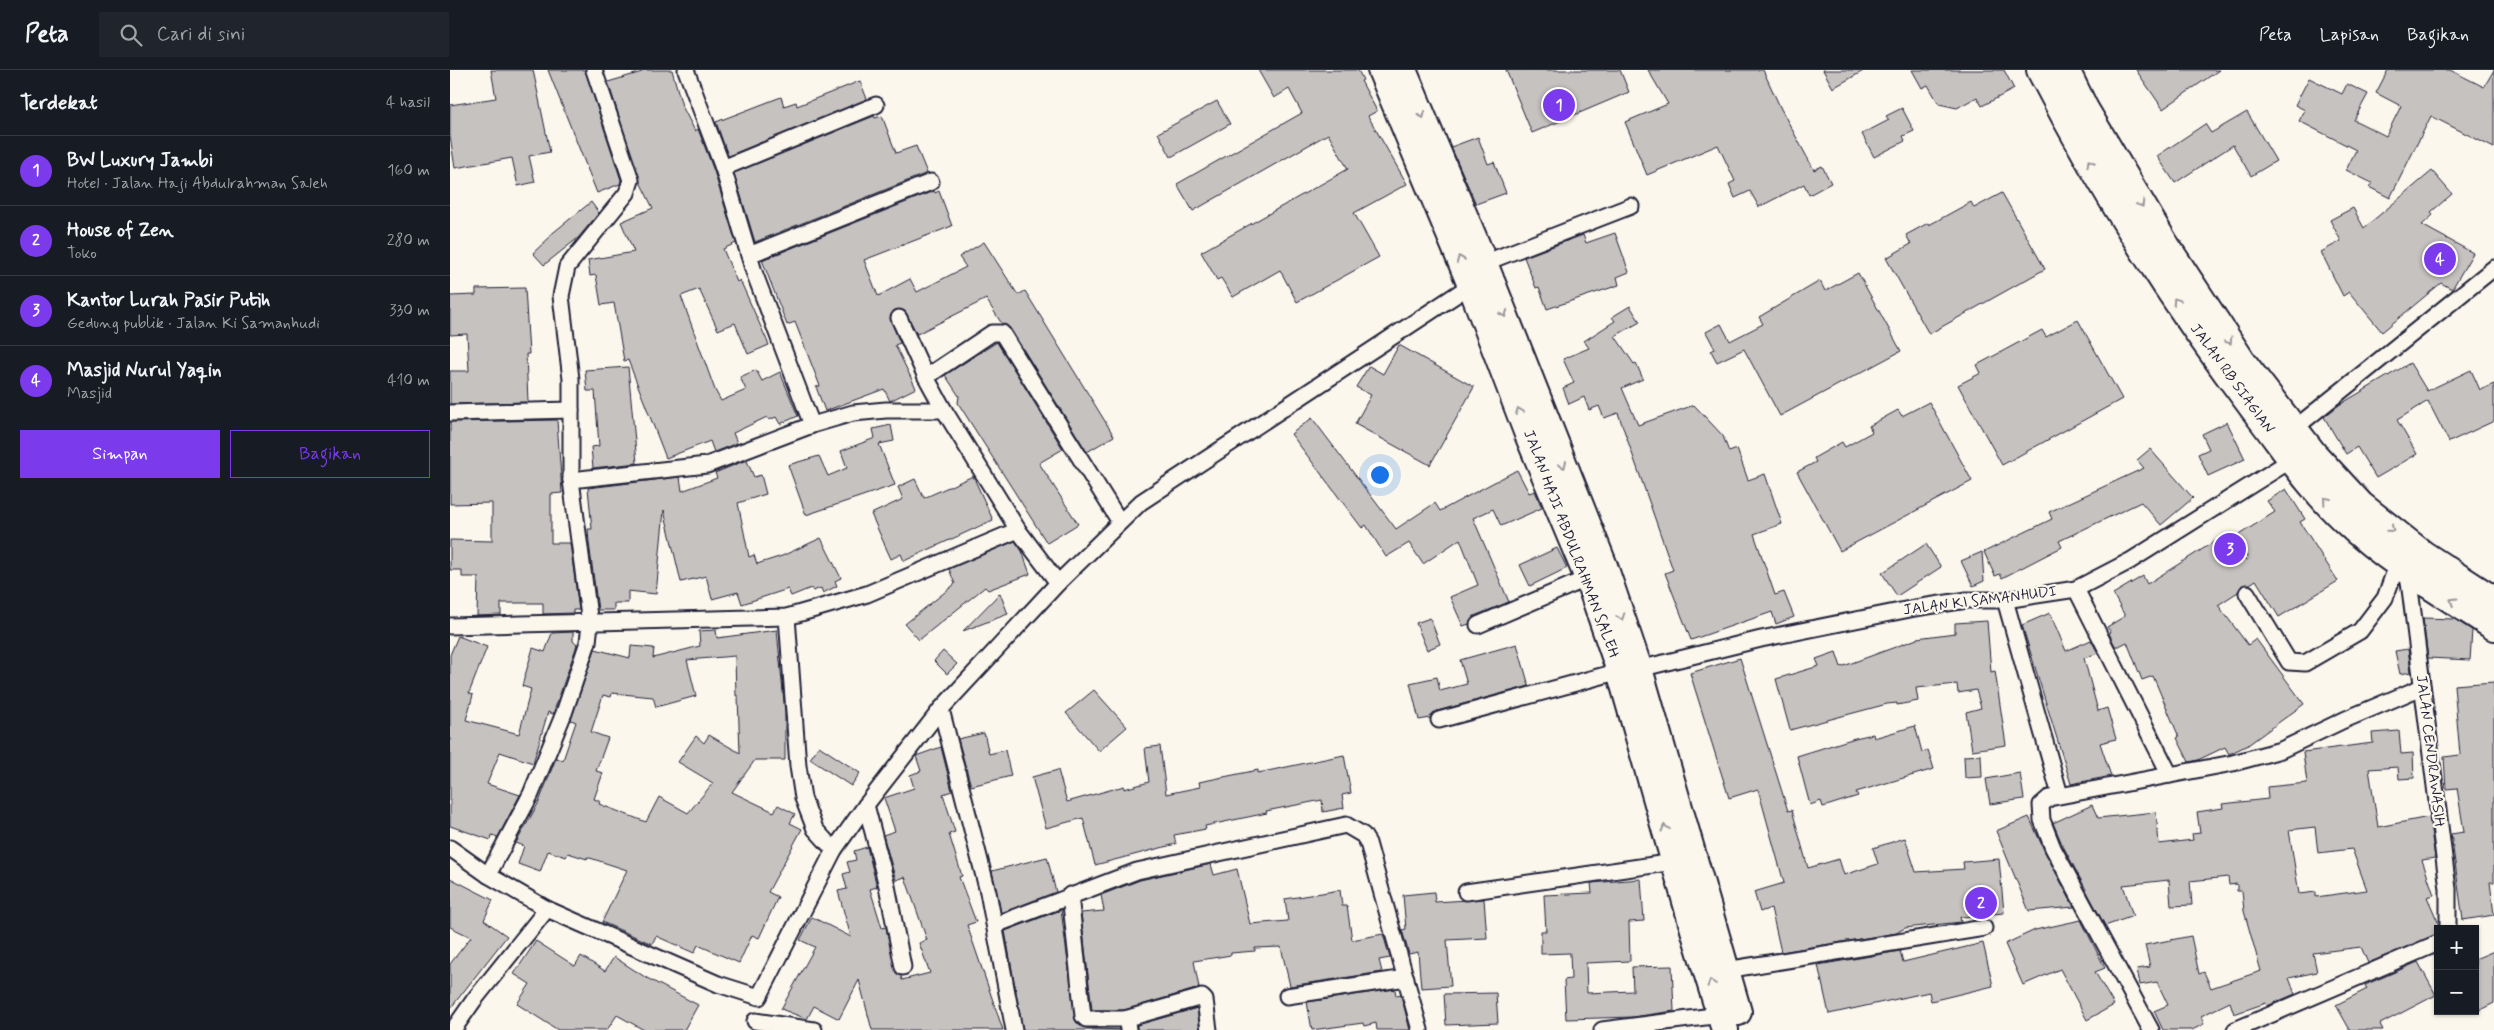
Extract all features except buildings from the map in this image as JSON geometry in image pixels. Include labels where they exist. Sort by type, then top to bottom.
[{"type":"highway","name":"JALAN HAJI ABDULRAHMAN SALEH","points":[[1381,70],[1477,274]]},
{"type":"highway","name":"JALAN HAJI ABDULRAHMAN SALEH","points":[[1403,70],[1504,344],[1569,538],[1630,670],[1726,970],[1742,1030]]},
{"type":"highway","name":"JALAN RB SIAGIAN","points":[[2040,70],[2066,120],[2141,249],[2224,371],[2291,460],[2343,519],[2402,569],[2494,627]]},
{"type":"highway","name":"JALAN RB SIAGIAN","points":[[2066,70],[2085,109],[2164,242],[2242,361],[2313,453],[2361,505],[2423,554],[2494,600]]},
{"type":"highway","name":"JALAN HAJI ABDULRAHMAN SALEH","points":[[1504,344],[1604,566],[1674,862],[1723,1023]]},
{"type":"street","points":[[488,875],[531,794],[564,713],[588,642],[590,624],[571,480],[571,379],[561,296],[564,277],[575,256],[627,193],[631,180],[594,70]]},
{"type":"street","points":[[686,70],[723,168],[749,255],[769,313],[812,425]]},
{"type":"street","points":[[723,168],[876,105]]},
{"type":"street","points":[[749,255],[931,182]]},
{"type":"street","points":[[814,1030],[753,1025],[759,997],[834,850],[866,804],[941,709],[1058,583],[1141,502],[1477,274],[1630,206]]},
{"type":"street","points":[[2295,428],[2494,268]]},
{"type":"street","points":[[899,318],[926,377],[944,410],[1018,530],[1058,583]]},
{"type":"street","points":[[926,377],[992,333],[1002,333],[1120,522]]},
{"type":"street","points":[[450,413],[571,410]]},
{"type":"street","points":[[571,480],[707,465],[812,425],[853,414],[886,410],[944,410]]},
{"type":"street","name":"JALAN KI SAMANHUDI","points":[[1439,720],[1630,670],[1761,639],[1915,608],[1966,600],[2005,600],[2076,588],[2130,561],[2291,460]]},
{"type":"street","points":[[450,626],[590,624],[787,617],[866,594],[1018,530]]},
{"type":"street","points":[[2247,593],[2289,662],[2299,664],[2343,643],[2360,631],[2385,598],[2402,569]]},
{"type":"street","name":"JALAN CENDRAWASIH","points":[[2402,569],[2422,687],[2448,889],[2448,925]]},
{"type":"street","points":[[1478,625],[1588,578]]},
{"type":"street","points":[[2076,588],[2170,775]]},
{"type":"street","points":[[2005,600],[2060,795]]},
{"type":"street","points":[[787,617],[798,766],[803,798],[815,829],[834,850]]},
{"type":"street","points":[[2151,1030],[2053,848],[2042,820],[2041,805],[2044,801],[2060,795],[2233,763],[2281,750],[2344,720],[2422,687]]},
{"type":"street","points":[[941,709],[988,892],[1014,1030]]},
{"type":"street","points":[[866,804],[887,886],[903,966]]},
{"type":"street","points":[[994,925],[1136,871],[1346,826],[1363,835],[1368,843],[1420,1030]]},
{"type":"street","points":[[450,848],[488,875],[547,909],[718,984],[759,997]]},
{"type":"street","points":[[1466,892],[1674,862]]},
{"type":"street","points":[[1070,895],[1083,1016],[1086,1019],[1126,1024],[1202,997],[1205,1000],[1209,1030]]},
{"type":"street","points":[[454,1030],[474,1000],[547,909]]},
{"type":"street","points":[[1726,970],[1984,928]]},
{"type":"street","points":[[2236,1030],[2434,945]]},
{"type":"street","points":[[1287,996],[1406,978]]},
{"type":"street","points":[[1602,1030],[1723,1023]]},
{"type":"place","name":"BW Luxury Jambi","points":[[1559,105]]},
{"type":"place","name":"Masjid Nurul Yaqin","points":[[2440,259]]},
{"type":"place","name":"Kantor Lurah Pasir Putih","points":[[2230,549]]},
{"type":"place","name":"House of Zen","points":[[1981,903]]}]
